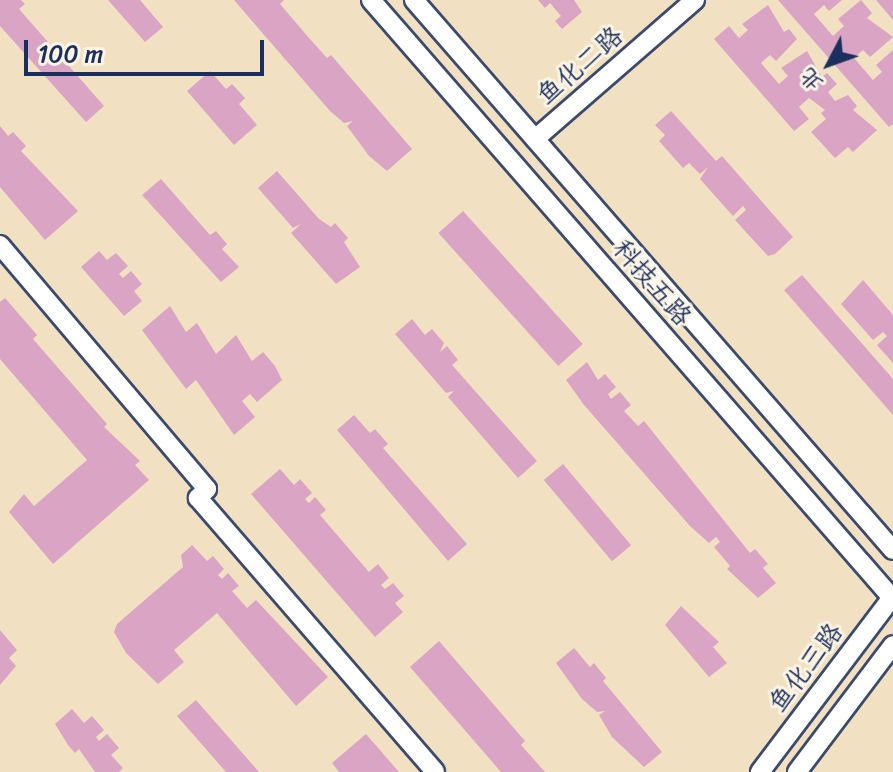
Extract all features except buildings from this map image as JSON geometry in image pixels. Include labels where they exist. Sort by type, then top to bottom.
[{"type":"street","name":"科技五路","points":[[371,0],[892,597]]},
{"type":"street","name":"科技五路","points":[[414,0],[893,550]]},
{"type":"street","name":"鱼化二路","points":[[535,139],[695,0]]},
{"type":"street","points":[[0,245],[207,489],[198,498],[435,772]]},
{"type":"street","points":[[790,481],[814,460]]},
{"type":"street","name":"鱼化三路","points":[[760,772],[892,597]]},
{"type":"street","points":[[797,772],[893,645]]}]
